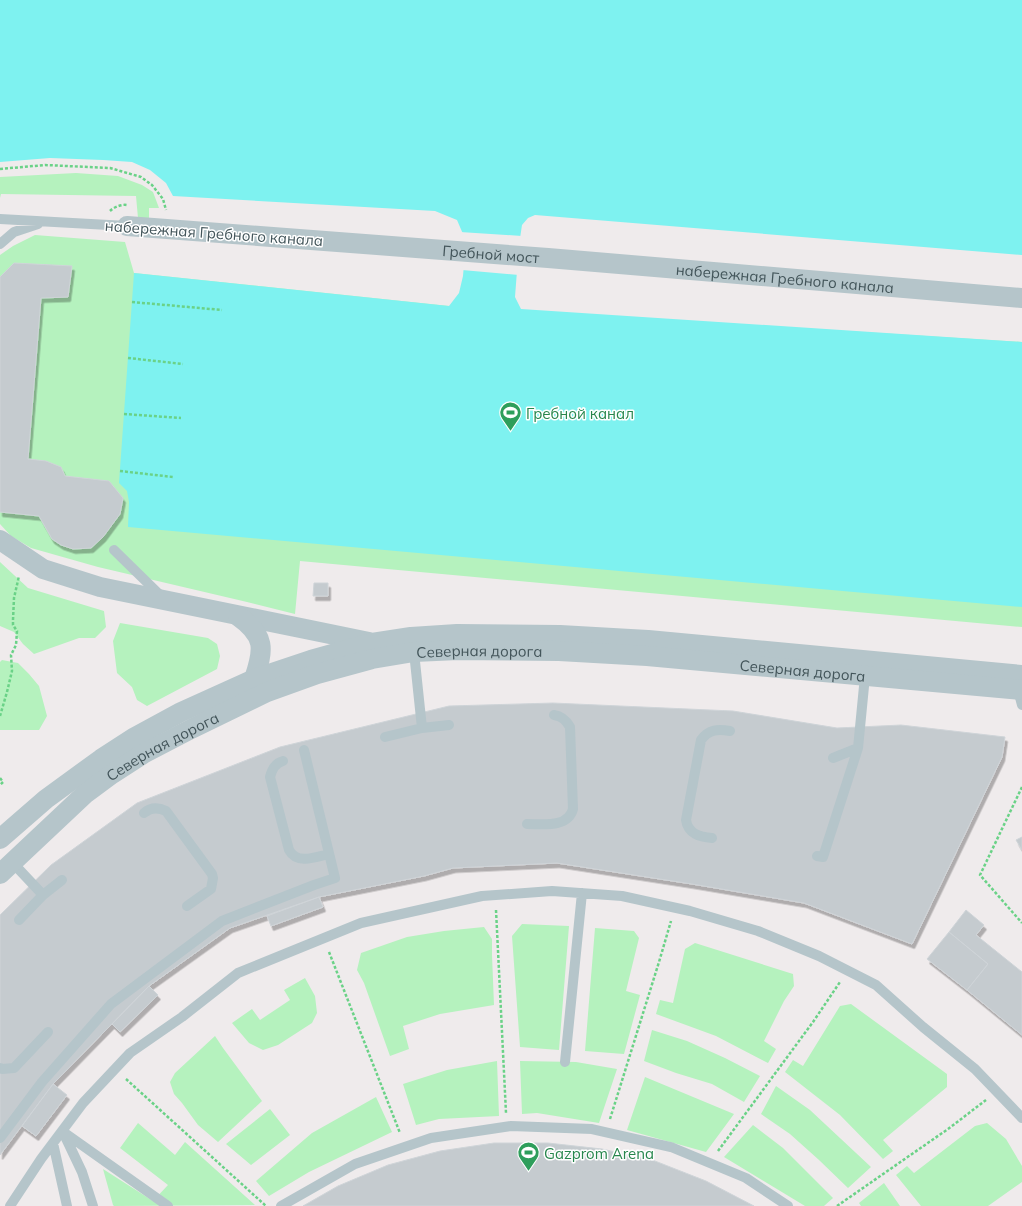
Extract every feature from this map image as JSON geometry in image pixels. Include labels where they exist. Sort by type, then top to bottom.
[{"type":"street","name":"набережная Гребного канала","points":[[127,226],[434,250]]},
{"type":"street","name":"Гребной мост","points":[[434,250],[548,258]]},
{"type":"street","name":"набережная Гребного канала","points":[[548,258],[1022,298]]},
{"type":"street","points":[[0,540],[43,569],[100,587],[236,615],[376,650]]},
{"type":"street","points":[[236,615],[249,624],[257,634],[262,647],[259,664],[258,687]]},
{"type":"street","name":"Северная дорога","points":[[11,863],[85,794],[112,774],[258,687],[311,660],[376,650],[411,637],[457,634],[560,635],[648,640],[1021,690]]},
{"type":"street","name":"Северная дорога","points":[[376,650],[414,652],[458,650],[567,652],[646,656],[1021,690]]},
{"type":"street","name":"Северная дорога","points":[[2,834],[46,799],[101,759],[135,738],[181,712],[258,687]]},
{"type":"street","points":[[2,834],[11,863]]},
{"type":"lane","points":[[0,219],[43,222]]},
{"type":"lane","name":"набережная Гребного канала","points":[[0,244],[14,232],[43,222],[127,226]]},
{"type":"lane","points":[[114,550],[166,600]]},
{"type":"lane","points":[[414,652],[422,728]]},
{"type":"lane","points":[[817,856],[823,857],[858,748],[865,676]]},
{"type":"lane","points":[[527,824],[564,822],[572,814],[570,727],[560,716],[554,715]]},
{"type":"lane","points":[[385,737],[422,728],[449,725]]},
{"type":"lane","points":[[712,838],[694,834],[687,825],[686,820],[701,740],[713,730],[725,730]]},
{"type":"lane","points":[[832,758],[858,748]]},
{"type":"lane","points":[[0,1138],[42,1082],[111,1004],[222,921],[335,878],[304,750]]},
{"type":"lane","points":[[282,761],[277,763],[270,777],[288,850],[291,854],[301,859],[309,859],[329,854]]},
{"type":"lane","points":[[146,811],[152,808],[166,811],[212,874],[213,878],[211,889],[187,906]]},
{"type":"lane","points":[[11,863],[43,895]]},
{"type":"lane","points":[[19,920],[43,895],[62,880]]},
{"type":"lane","points":[[10,1206],[41,1159],[83,1103],[115,1068],[130,1053],[182,1017],[238,973],[361,923],[482,896],[552,891],[622,896],[675,908],[758,931],[819,956],[876,984],[923,1027],[975,1068],[1022,1118]]},
{"type":"lane","points":[[565,1062],[582,893]]},
{"type":"lane","points":[[0,1068],[14,1068],[48,1032]]},
{"type":"lane","points":[[281,1206],[355,1164],[432,1138],[507,1127],[592,1129],[671,1147],[746,1178],[788,1206]]},
{"type":"lane","points":[[62,1131],[168,1206]]},
{"type":"lane","points":[[62,1131],[82,1172],[93,1206]]},
{"type":"lane","points":[[53,1143],[67,1206]]},
{"type":"path","points":[[0,169],[45,166],[110,168],[141,177],[152,185],[163,199],[166,212]]},
{"type":"path","points":[[132,302],[222,310]]},
{"type":"path","points":[[128,358],[183,364]]},
{"type":"path","points":[[124,414],[180,418]]},
{"type":"path","points":[[120,471],[172,477]]},
{"type":"path","points":[[0,716],[12,671],[11,655],[16,645],[17,631],[13,625],[14,598],[21,570]]},
{"type":"path","points":[[0,778],[4,782],[0,785]]},
{"type":"path","points":[[1022,787],[980,875],[1022,923]]},
{"type":"path","points":[[495,895],[507,1127]]},
{"type":"path","points":[[606,1133],[675,908]]},
{"type":"path","points":[[323,938],[405,1147]]},
{"type":"path","points":[[709,1163],[813,1022],[848,970]]},
{"type":"path","points":[[115,1068],[266,1206]]},
{"type":"path","points":[[837,1206],[948,1129],[996,1091]]},
{"type":"green space","points":[[76,173],[118,176],[142,185],[153,192],[159,208],[149,208],[149,218],[138,218],[136,196],[1,194],[0,198],[0,177]]},
{"type":"green space","name":"Гребной канал","points":[[35,235],[125,242],[134,273],[449,306],[1022,342],[1022,627],[300,561],[295,614],[98,567],[31,548],[11,536],[0,524],[0,255],[13,246]]},
{"type":"green space","points":[[0,562],[28,588],[104,611],[106,627],[95,638],[79,638],[34,654],[23,644],[14,632],[0,626]]},
{"type":"green space","points":[[120,623],[208,638],[217,644],[220,656],[217,669],[147,706],[137,700],[132,687],[117,673],[113,641]]},
{"type":"green space","points":[[2,660],[18,663],[39,686],[47,716],[39,730],[0,730],[0,662]]},
{"type":"green space","points":[[522,924],[569,926],[559,1050],[520,1047],[512,936]]},
{"type":"green space","points":[[484,927],[492,939],[494,1005],[440,1014],[403,1026],[409,1049],[390,1056],[364,983],[357,970],[361,953],[407,937]]},
{"type":"green space","points":[[595,928],[634,931],[639,938],[626,991],[640,995],[624,1054],[585,1051]]},
{"type":"green space","points":[[695,943],[793,974],[794,986],[784,1001],[764,1041],[776,1049],[768,1063],[716,1036],[656,1014],[660,1000],[673,1003],[685,949]]},
{"type":"green space","points":[[305,978],[315,996],[317,1013],[312,1023],[278,1045],[263,1050],[249,1043],[232,1023],[252,1009],[260,1020],[290,1000],[284,990]]},
{"type":"green space","points":[[851,1004],[947,1074],[947,1087],[883,1140],[893,1151],[883,1159],[840,1115],[785,1072],[793,1060],[803,1066],[840,1006]]},
{"type":"green space","points":[[652,1030],[687,1041],[760,1076],[744,1102],[712,1084],[644,1061]]},
{"type":"green space","points":[[215,1036],[262,1101],[218,1142],[198,1125],[174,1094],[170,1082],[175,1073]]},
{"type":"green space","points":[[497,1061],[499,1116],[439,1119],[416,1125],[403,1084],[447,1070]]},
{"type":"green space","points":[[520,1061],[576,1062],[617,1069],[599,1123],[537,1113],[522,1114]]},
{"type":"green space","points":[[645,1077],[734,1114],[706,1152],[627,1130]]},
{"type":"green space","points":[[776,1086],[810,1110],[871,1167],[848,1188],[790,1134],[761,1114]]},
{"type":"green space","points":[[376,1097],[392,1132],[309,1172],[269,1196],[256,1181],[312,1133]]},
{"type":"green space","points":[[270,1109],[290,1135],[251,1165],[226,1144]]},
{"type":"green space","points":[[138,1123],[175,1155],[185,1142],[255,1205],[114,1206],[103,1169],[153,1201],[168,1185],[120,1148]]},
{"type":"green space","points":[[987,1123],[1006,1139],[1022,1166],[1022,1182],[988,1206],[921,1206],[896,1175],[907,1166],[914,1173],[975,1126]]},
{"type":"green space","points":[[753,1125],[783,1148],[833,1198],[824,1206],[805,1206],[724,1157]]},
{"type":"green space","points":[[884,1183],[900,1206],[861,1206],[859,1203]]},
{"type":"water","points":[[0,0],[1022,0],[1022,255],[535,215],[528,218],[522,225],[515,297],[521,309],[1022,342],[1022,607],[128,527],[129,502],[127,491],[119,483],[134,273],[449,306],[459,293],[463,276],[466,241],[457,220],[435,211],[173,196],[166,183],[150,170],[132,162],[50,158],[0,162]]},
{"type":"pier","points":[[460,232],[522,236],[519,275],[462,270],[464,241]]},
{"type":"building","points":[[14,263],[72,266],[68,297],[41,298],[28,459],[46,461],[61,467],[65,476],[109,481],[123,498],[120,514],[103,537],[91,548],[73,549],[61,545],[52,539],[39,516],[0,512],[0,277]]},
{"type":"building","points":[[314,583],[328,583],[328,596],[313,596]]},
{"type":"building","points":[[553,703],[733,711],[837,728],[901,725],[1005,737],[1002,757],[912,944],[804,903],[557,863],[453,868],[424,876],[319,897],[230,928],[149,986],[53,1084],[0,1155],[0,915],[51,865],[137,803],[280,747],[449,706]]},
{"type":"building","points":[[1022,837],[1022,850],[1016,840]]},
{"type":"building","points":[[319,897],[323,907],[271,926],[267,916]]},
{"type":"building","points":[[966,910],[984,925],[976,935],[1022,972],[1022,1035],[967,990],[988,964],[949,932]]},
{"type":"building","points":[[949,932],[988,964],[967,990],[927,959]]},
{"type":"building","points":[[149,986],[158,995],[120,1032],[112,1024]]},
{"type":"building","points":[[53,1084],[67,1095],[36,1136],[22,1126]]},
{"type":"building","name":"Gazprom Arena","points":[[494,1143],[548,1143],[602,1149],[655,1161],[706,1181],[754,1206],[303,1206],[338,1186],[388,1165],[440,1151]]},
{"type":"place","name":"Гребной канал","points":[[511,432]]},
{"type":"place","name":"Gazprom Arena","points":[[528,1172]]}]
